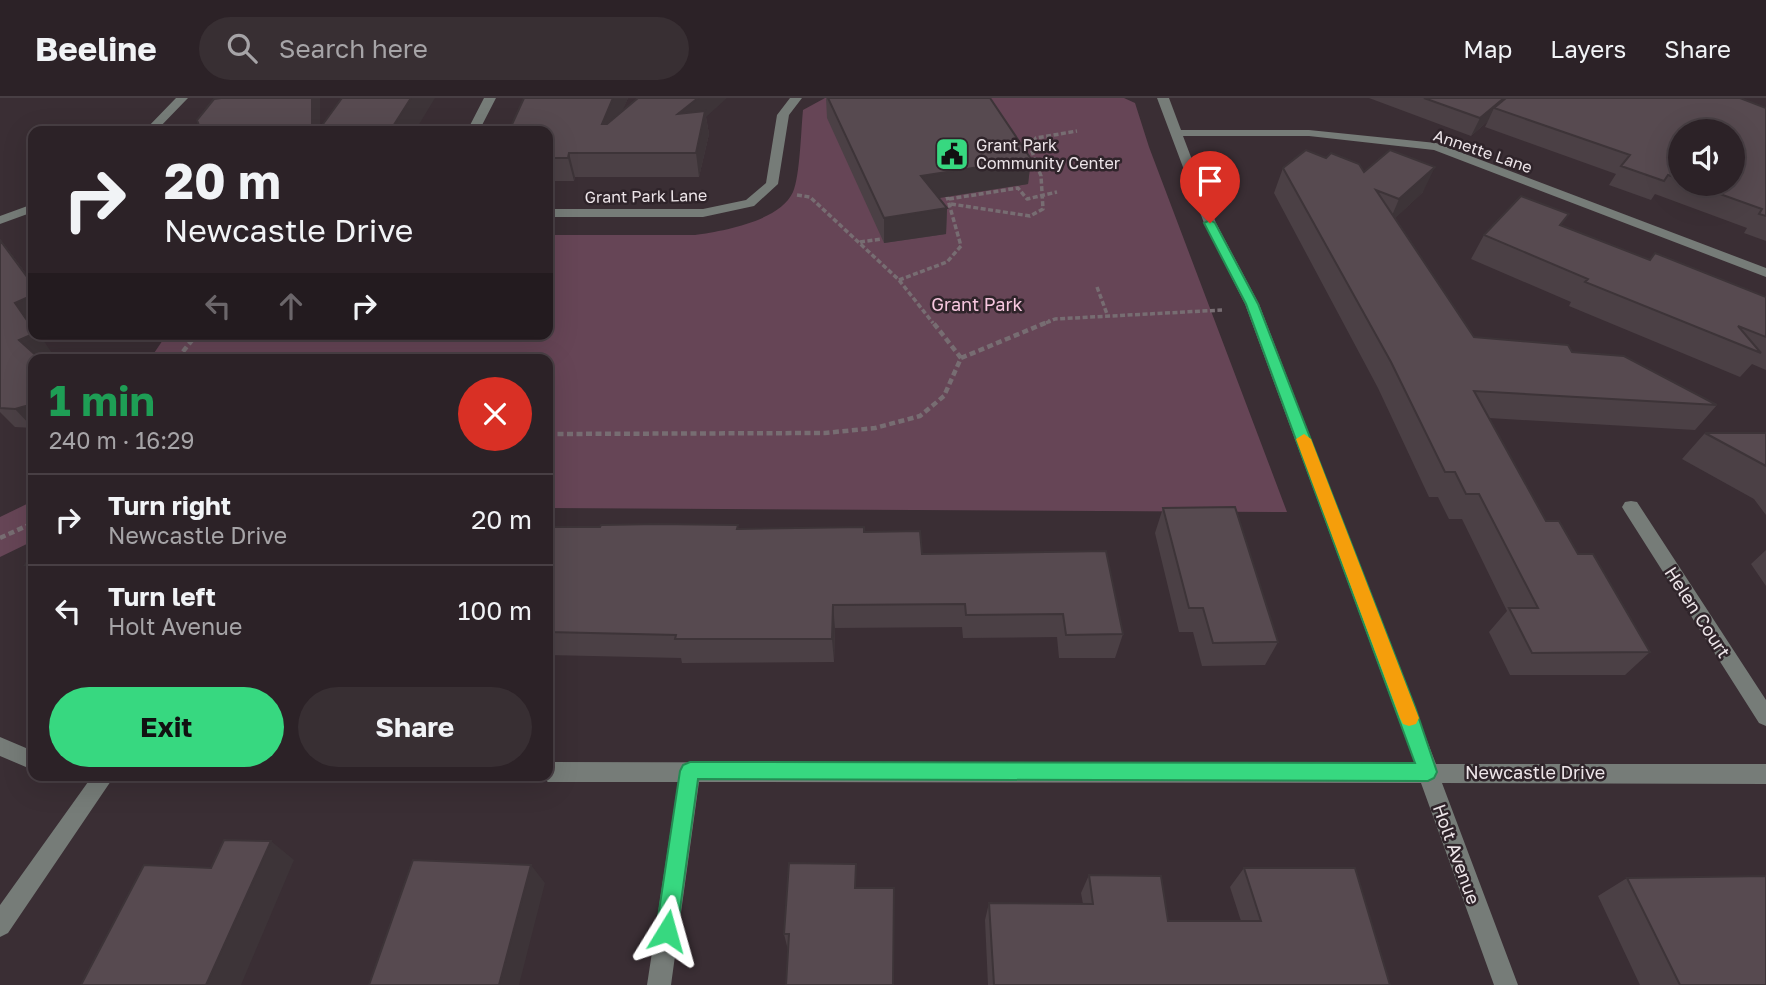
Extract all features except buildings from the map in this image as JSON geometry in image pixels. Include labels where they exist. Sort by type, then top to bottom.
[{"type":"street","points":[[155,126],[182,98]]},
{"type":"street","points":[[476,126],[490,98]]},
{"type":"street","points":[[772,184],[783,115],[796,98]]},
{"type":"street","name":"Holt Avenue","points":[[1163,98],[1210,223],[1254,309],[1406,707],[1506,985]]},
{"type":"street","name":"Annette Lane","points":[[1175,133],[1309,133],[1436,148],[1766,273]]},
{"type":"street","name":"Grant Park Lane","points":[[553,213],[703,213],[750,203],[772,184]]},
{"type":"street","points":[[0,220],[28,210]]},
{"type":"street","name":"Helen Court","points":[[1630,507],[1766,717]]},
{"type":"street","points":[[0,746],[28,759]]},
{"type":"street","points":[[659,985],[690,771]]},
{"type":"street","name":"Newcastle Drive","points":[[553,772],[1766,774]]},
{"type":"street","points":[[0,925],[101,781]]},
{"type":"path","points":[[950,201],[1030,216],[1043,209],[1041,176],[1030,146],[1036,138],[1077,131]]},
{"type":"path","points":[[772,184],[796,195],[810,197],[859,242],[899,280],[961,358]]},
{"type":"path","points":[[899,280],[947,262],[961,246],[954,228],[950,201],[943,187]]},
{"type":"path","points":[[950,201],[1018,187],[1027,199],[1057,192]]},
{"type":"path","points":[[859,242],[882,239]]},
{"type":"path","points":[[1097,286],[1107,314]]},
{"type":"path","points":[[553,434],[825,433],[876,428],[920,416],[944,396],[961,358],[1055,319],[1107,314],[1254,309]]},
{"type":"path","points":[[181,354],[192,340]]},
{"type":"path","points":[[0,538],[28,525]]},
{"type":"green space","name":"Grant Park","points":[[825,98],[1124,98],[1135,103],[1149,147],[1287,512],[553,508],[553,354],[153,354],[163,340],[553,340],[553,235],[695,235],[720,231],[764,217],[786,202],[793,192],[799,164],[803,110]]},
{"type":"green space","points":[[28,503],[28,543],[0,557],[0,517]]},
{"type":"slow traffic","points":[[1304,439],[1409,718]]},
{"type":"place","name":"Grant Park Community Center","points":[[952,154]]},
{"type":"route","points":[[667,931],[690,771],[1428,772],[1406,707],[1252,304],[1210,223]]}]
